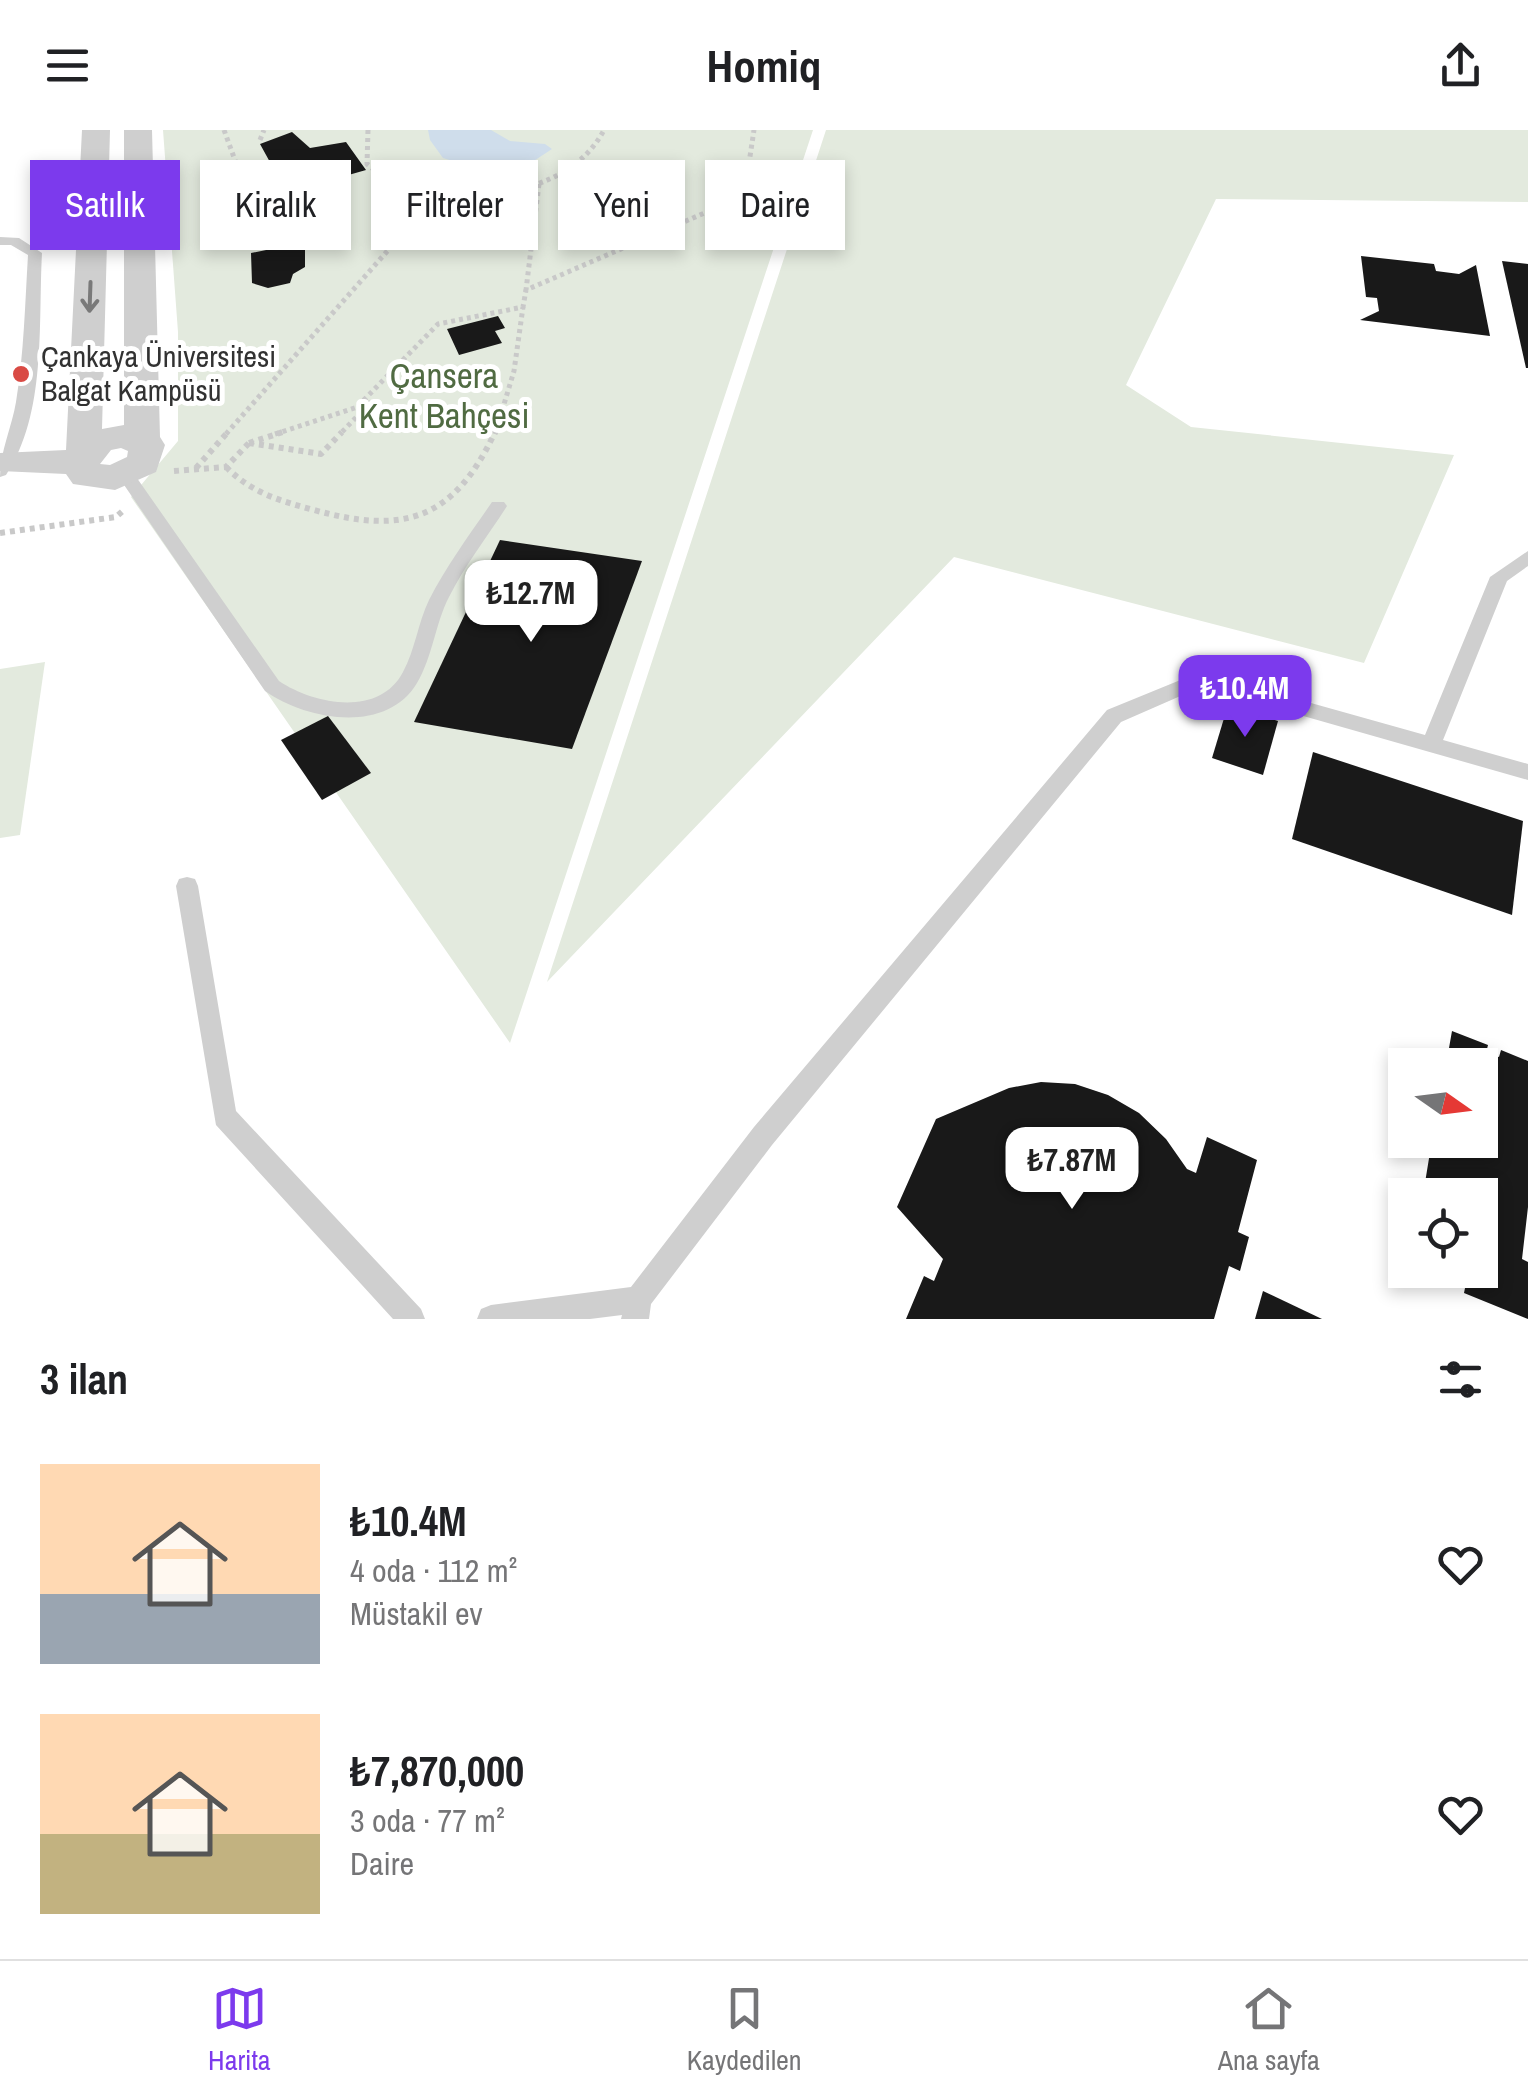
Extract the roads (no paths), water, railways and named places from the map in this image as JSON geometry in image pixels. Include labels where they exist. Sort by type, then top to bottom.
[{"type":"street","points":[[96,130],[82,458],[86,475],[94,478],[126,475],[148,457],[149,450],[142,440],[138,130]]},
{"type":"street","points":[[5,467],[82,458],[112,437],[142,440]]},
{"type":"lane","points":[[0,241],[14,241],[35,253],[21,434],[5,467]]},
{"type":"lane","points":[[126,475],[272,686],[284,696],[318,706],[362,708],[399,692],[414,672],[432,612],[448,581],[498,506]]},
{"type":"lane","points":[[1432,743],[1499,577],[1528,557]]},
{"type":"lane","points":[[490,1319],[636,1309],[776,1122],[1114,716],[1200,679],[1528,772]]},
{"type":"lane","points":[[187,886],[225,1117],[411,1319]]},
{"type":"water","points":[[428,130],[491,130],[510,141],[545,144],[552,149],[535,160],[449,160],[443,158]]},
{"type":"place","name":"Çankaya Üniversitesi Balgat Kampüsü","points":[[21,374]]},
{"type":"park label","name":"Çansera Kent Bahçesi","points":[[444,396]]}]
